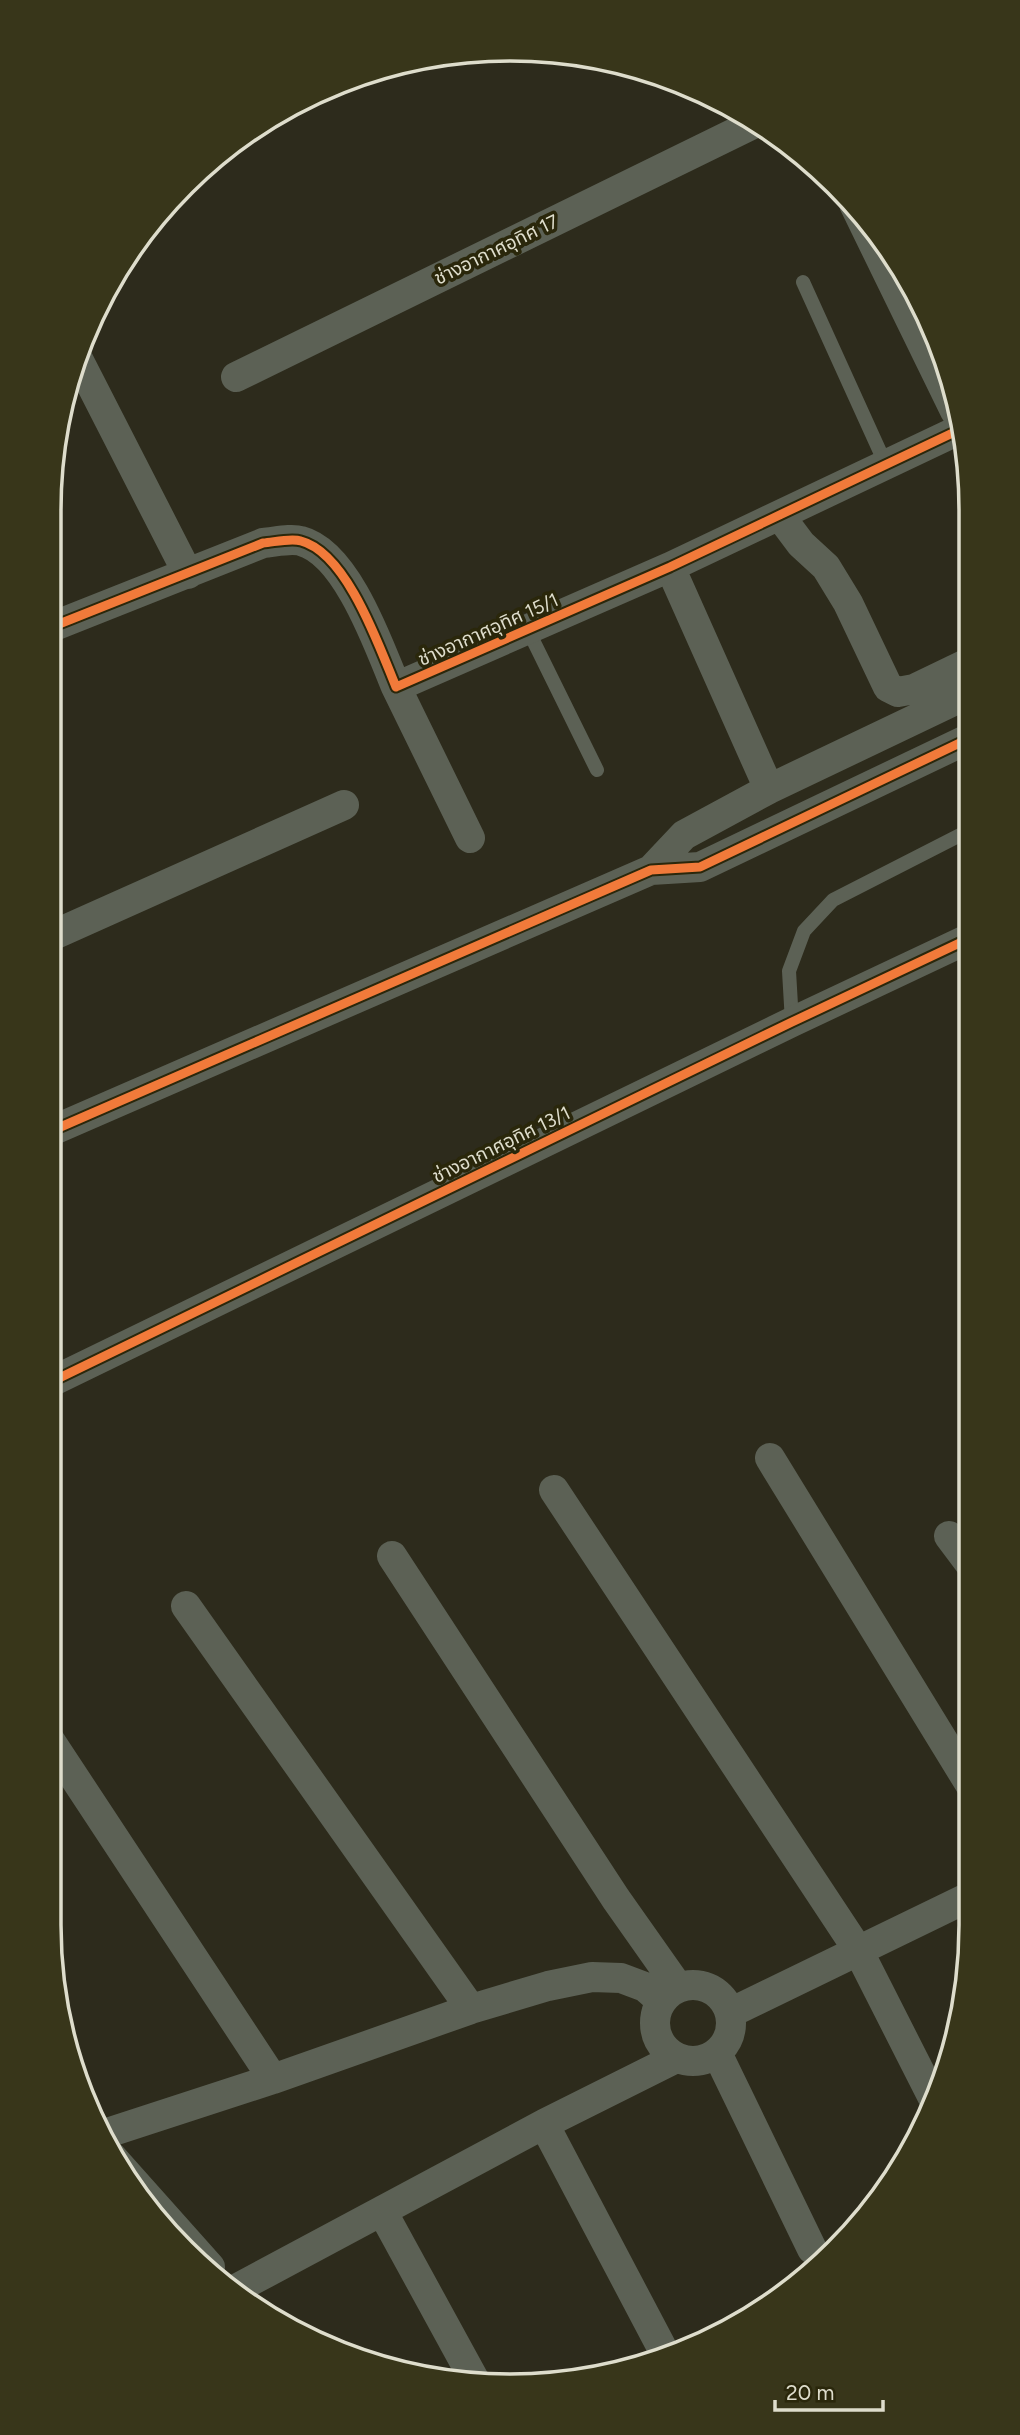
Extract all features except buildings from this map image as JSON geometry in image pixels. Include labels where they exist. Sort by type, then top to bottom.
[{"type":"street","name":"ช่างอากาศอุทิศ 17","points":[[236,377],[745,128]]},
{"type":"street","points":[[882,259],[938,375]]},
{"type":"street","points":[[84,370],[188,574]]},
{"type":"street","name":"ช่างอากาศอุทิศ 15/1","points":[[396,687],[670,567],[952,433]]},
{"type":"street","points":[[780,516],[790,532],[826,567],[848,604],[888,687],[898,692],[914,690],[959,668]]},
{"type":"street","points":[[61,623],[263,543],[299,540],[319,549],[334,562],[363,610],[396,687],[470,838]]},
{"type":"street","points":[[670,567],[768,789]]},
{"type":"street","points":[[651,870],[684,835],[768,789],[959,698]]},
{"type":"street","points":[[61,1127],[651,870],[700,867],[959,743]]},
{"type":"street","points":[[61,932],[344,805]]},
{"type":"street","name":"ช่างอากาศอุทิศ 13/1","points":[[61,1377],[959,943]]},
{"type":"street","points":[[771,1458],[959,1766]]},
{"type":"street","points":[[554,1490],[858,1950],[928,2088]]},
{"type":"street","points":[[949,1536],[959,1549]]},
{"type":"street","points":[[392,1556],[616,1899],[669,1994]]},
{"type":"street","points":[[186,1606],[471,2009]]},
{"type":"street","points":[[61,1758],[273,2079]]},
{"type":"street","points":[[730,2013],[959,1902]]},
{"type":"street","points":[[112,2132],[273,2079],[471,2009],[548,1986],[592,1978],[621,1978],[669,1994],[699,1984],[719,1995],[730,2013],[730,2035],[717,2053],[697,2061],[676,2057],[659,2042],[654,2021],[669,1994]]},
{"type":"street","points":[[717,2053],[812,2249]]},
{"type":"street","points":[[243,2285],[544,2124],[676,2057]]},
{"type":"street","points":[[544,2124],[661,2346]]},
{"type":"street","points":[[383,2211],[470,2372]]},
{"type":"lane","points":[[803,282],[886,465]]},
{"type":"lane","points":[[528,630],[597,770]]},
{"type":"lane","points":[[792,1022],[789,971],[804,931],[833,900],[959,836]]},
{"type":"cycle path","points":[[61,623],[263,543],[297,540],[318,549],[347,582],[371,626],[396,687],[670,567],[952,433]]},
{"type":"cycle path","points":[[61,1127],[651,870],[700,867],[959,743]]},
{"type":"cycle path","points":[[61,1377],[959,943]]}]
